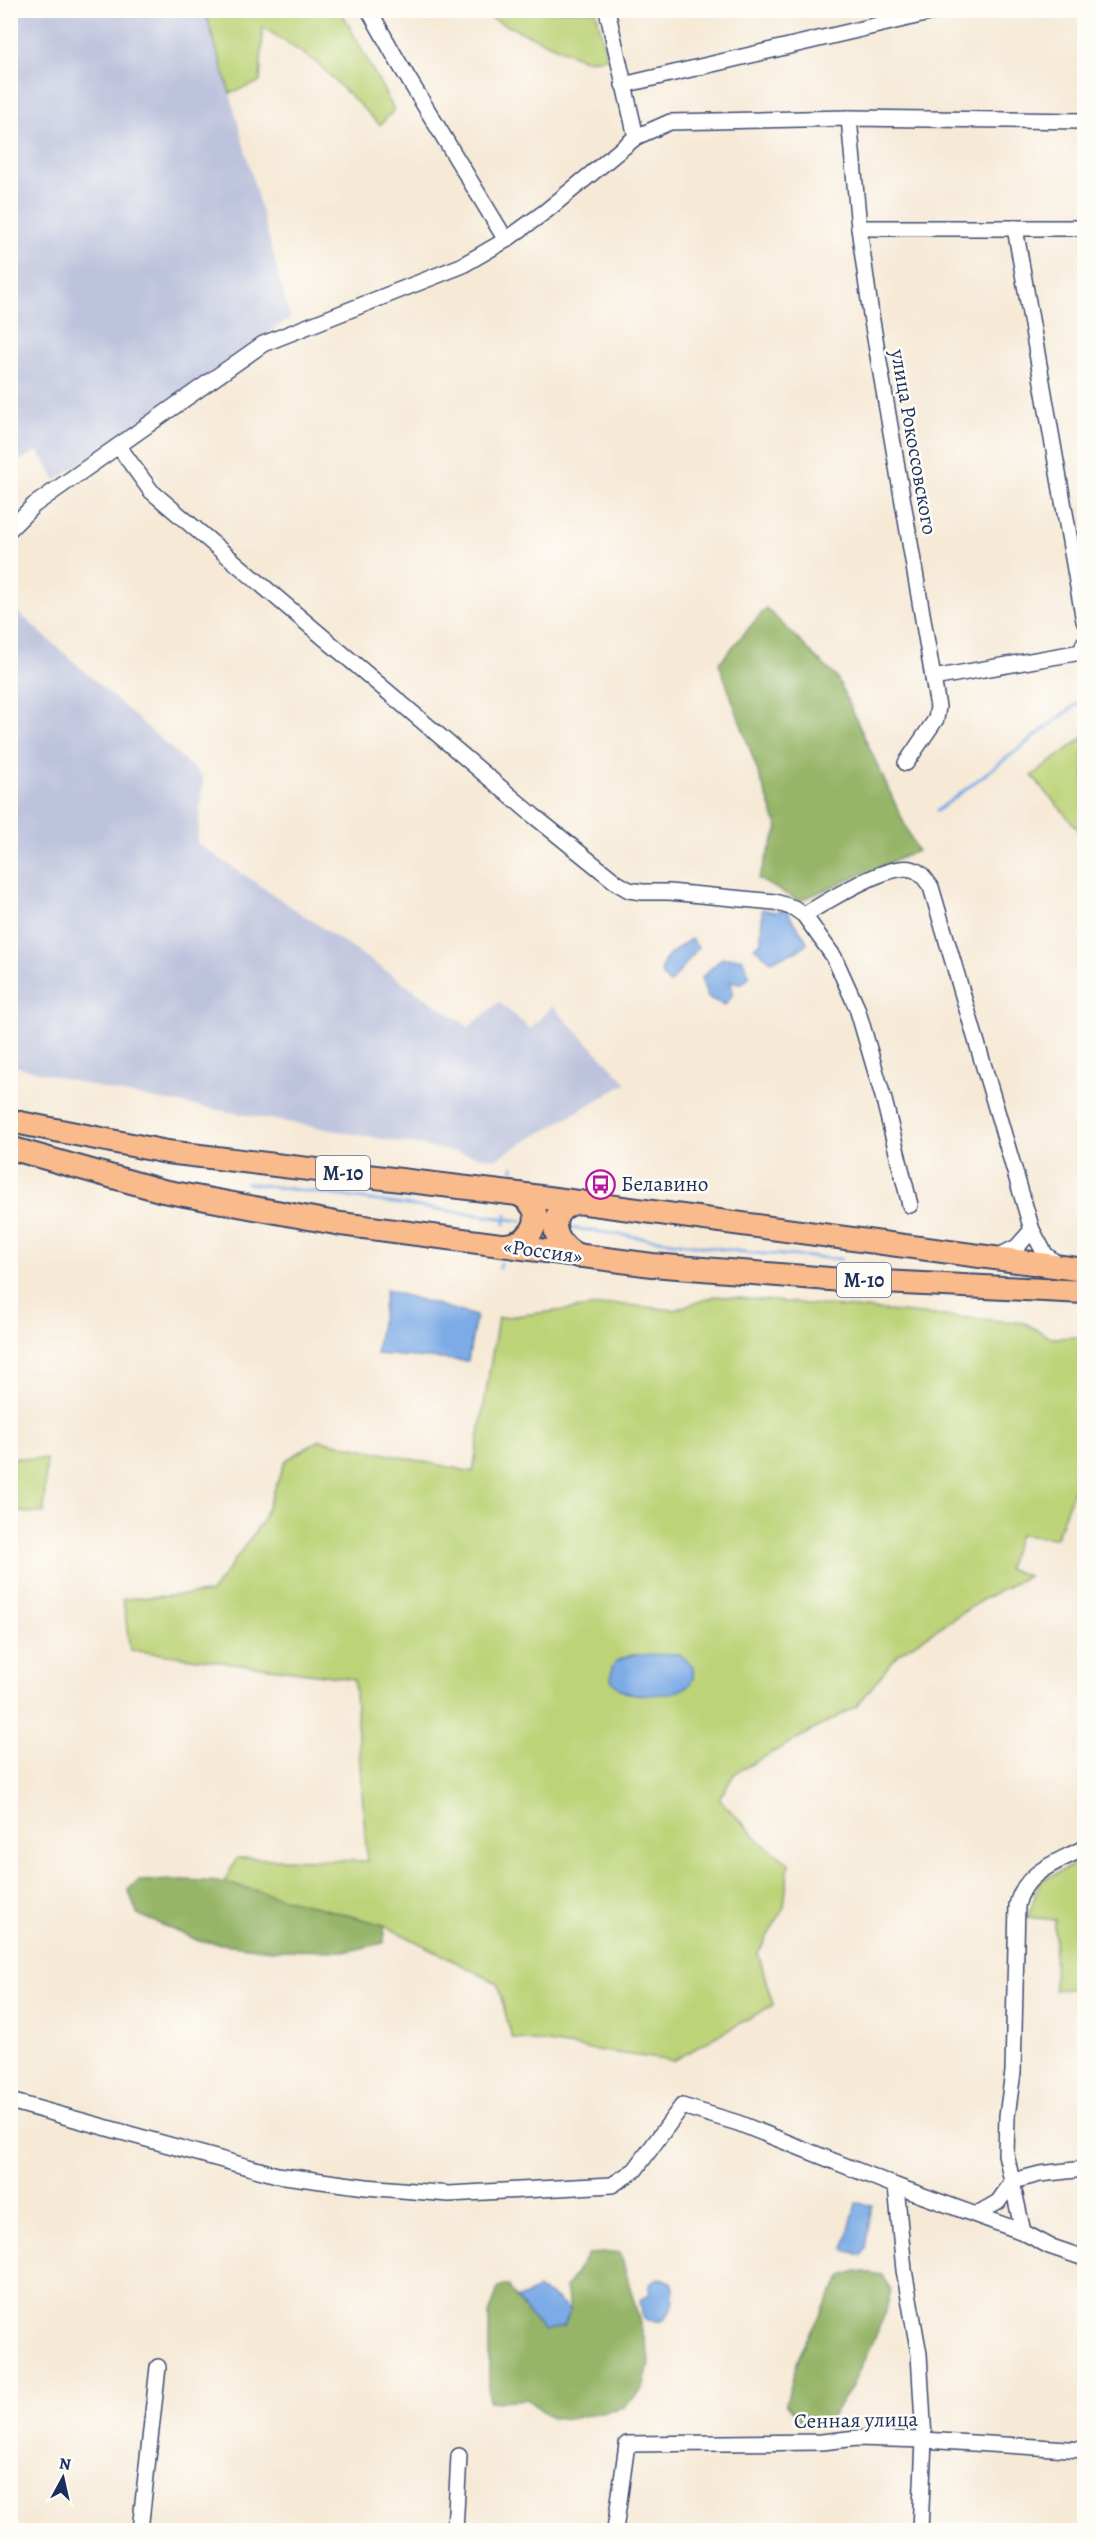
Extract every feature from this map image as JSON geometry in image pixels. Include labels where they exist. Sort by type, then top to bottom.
[{"type":"highway","name":"М-10","points":[[10,1121],[167,1152],[518,1194],[1084,1270]]},
{"type":"highway","name":"«Россия»","points":[[10,1148],[163,1191],[340,1224],[652,1265],[1084,1292]]},
{"type":"highway","points":[[505,1245],[525,1240],[531,1234],[535,1223],[533,1207],[518,1194]]},
{"type":"highway","points":[[579,1256],[561,1245],[555,1226],[557,1218],[565,1208],[580,1202]]},
{"type":"highway","points":[[978,1285],[1003,1296],[1084,1301]]},
{"type":"street","points":[[369,10],[506,240]]},
{"type":"street","points":[[608,10],[636,137]]},
{"type":"street","points":[[623,85],[942,10]]},
{"type":"street","points":[[10,529],[34,506],[263,344],[452,270],[506,240],[546,211],[636,137],[670,122],[849,118],[1084,121]]},
{"type":"street","name":"улица Рокоссовского","points":[[849,118],[859,228],[871,315],[938,707],[936,719],[906,764]]},
{"type":"street","points":[[859,228],[1084,228]]},
{"type":"street","points":[[1015,228],[1084,621]]},
{"type":"street","points":[[119,447],[151,490],[534,816],[617,883],[629,890],[642,892],[669,892],[775,902],[794,908],[804,915],[834,957],[857,1008],[884,1100],[910,1205]]},
{"type":"street","points":[[933,678],[1081,652],[1084,643]]},
{"type":"street","points":[[804,915],[875,876],[909,868],[921,873],[931,887],[1032,1230],[1045,1254],[1062,1267]]},
{"type":"street","points":[[989,1258],[1012,1250],[1026,1239],[1032,1230]]},
{"type":"street","points":[[1023,2232],[1006,2154],[1007,2116],[1013,2072],[1017,1905],[1021,1891],[1031,1878],[1084,1848]]},
{"type":"street","points":[[10,2101],[277,2175],[366,2187],[449,2194],[612,2185],[635,2170],[682,2106],[738,2123],[896,2186],[977,2214],[1023,2232],[1049,2246],[1084,2258]]},
{"type":"street","points":[[977,2214],[998,2202],[1013,2181],[1040,2174],[1084,2169]]},
{"type":"street","points":[[896,2186],[904,2270],[919,2354],[924,2440],[920,2530]]},
{"type":"street","points":[[140,2530],[158,2367]]},
{"type":"street","name":"Сенная улица","points":[[615,2530],[627,2444],[822,2442],[857,2438],[1084,2450]]},
{"type":"street","points":[[455,2530],[459,2456]]},
{"type":"shaded area","points":[[11,11],[205,11],[230,93],[290,318],[56,480],[38,451],[11,465]]},
{"type":"shaded area","points":[[11,606],[203,777],[197,843],[469,1027],[499,1002],[530,1029],[552,1006],[627,1083],[495,1159],[117,1092],[11,1065]]},
{"type":"green space","points":[[205,11],[341,11],[394,110],[380,125],[316,62],[263,27],[260,82],[230,93]]},
{"type":"green space","points":[[474,11],[596,11],[607,58],[585,60]]},
{"type":"green space","points":[[766,608],[837,678],[917,851],[799,901],[758,879],[778,828],[719,663]]},
{"type":"green space","points":[[1084,737],[1084,836],[1032,776]]},
{"type":"green space","points":[[715,1296],[1025,1323],[1051,1338],[1084,1337],[1084,1461],[1056,1538],[1019,1535],[1007,1568],[1028,1576],[982,1600],[898,1654],[857,1706],[735,1773],[719,1799],[763,1844],[789,1863],[784,1907],[758,1953],[773,2005],[673,2061],[512,2038],[497,1983],[384,1925],[224,1882],[237,1858],[367,1861],[354,1679],[130,1650],[123,1599],[211,1593],[262,1522],[286,1460],[320,1440],[473,1472],[498,1318],[616,1304],[674,1310]],"holes":[[[680,1654],[687,1687],[655,1694],[622,1691],[616,1661],[632,1655]]]},
{"type":"green space","points":[[11,1458],[46,1459],[44,1513],[11,1512]]},
{"type":"green space","points":[[1084,1860],[1084,1988],[1054,1990],[1055,1920],[1028,1917],[1040,1881]]},
{"type":"green space","points":[[139,1881],[224,1882],[384,1925],[384,1943],[348,1951],[272,1950],[199,1941],[137,1914],[128,1889]]},
{"type":"green space","points":[[620,2252],[650,2359],[643,2389],[624,2407],[569,2419],[551,2417],[526,2399],[489,2402],[489,2315],[498,2288],[508,2285],[516,2299],[544,2331],[564,2326],[570,2311],[566,2288],[588,2254]]},
{"type":"green space","points":[[856,2271],[882,2275],[891,2290],[885,2314],[850,2390],[828,2420],[804,2425],[786,2403],[799,2356],[842,2276]]},
{"type":"water","points":[[762,909],[775,912],[787,909],[807,943],[797,951],[771,961],[754,947],[761,942]]},
{"type":"water","points":[[691,939],[698,948],[670,984],[664,978],[663,965],[672,953]]},
{"type":"water","points":[[722,958],[742,958],[749,974],[748,979],[742,983],[731,982],[733,994],[725,1005],[708,998],[701,978]]},
{"type":"water","points":[[386,1290],[476,1316],[468,1361],[376,1354]]},
{"type":"water","points":[[680,1654],[693,1666],[691,1683],[681,1690],[664,1694],[635,1694],[621,1690],[611,1680],[612,1668],[616,1661],[632,1655]]},
{"type":"water","points":[[856,2203],[872,2205],[862,2255],[844,2250]]},
{"type":"water","points":[[658,2278],[671,2282],[673,2297],[671,2308],[667,2317],[661,2321],[643,2319],[640,2300],[650,2293],[650,2284]]},
{"type":"water","points":[[538,2289],[554,2297],[570,2311],[564,2326],[544,2331],[516,2299]]},
{"type":"waterway","points":[[937,811],[1084,699]]},
{"type":"waterway","points":[[247,1183],[521,1221]]},
{"type":"waterway","points":[[505,1224],[506,1214]]},
{"type":"waterway","points":[[572,1228],[751,1253],[841,1259]]},
{"type":"waterway","points":[[499,1268],[500,1263]]},
{"type":"place","name":"Белавино","points":[[600,1184]]}]
